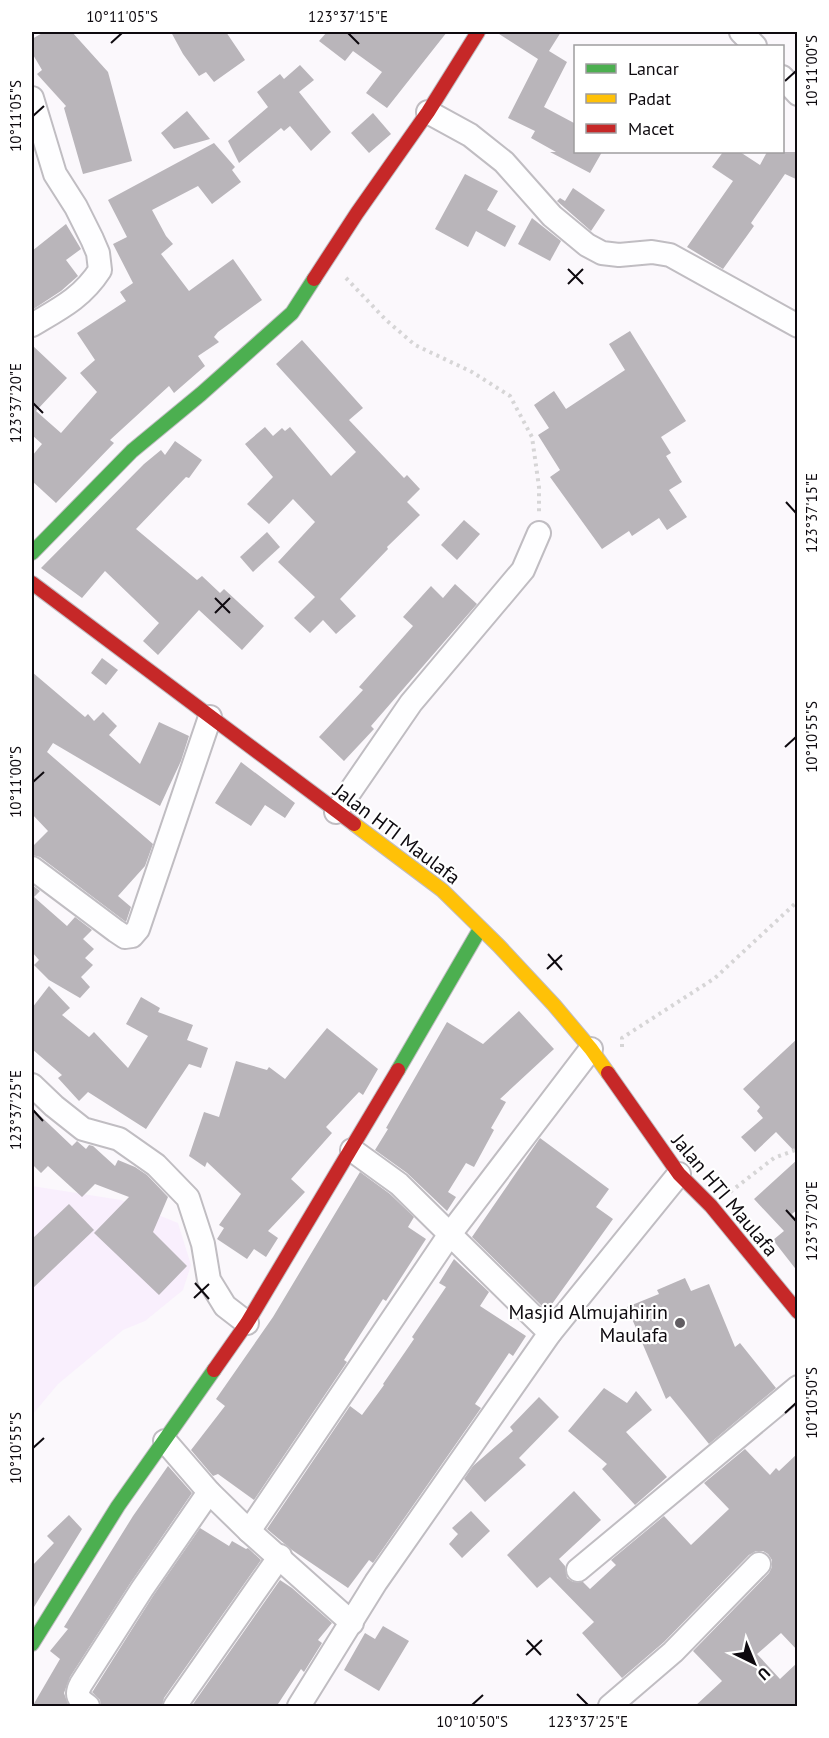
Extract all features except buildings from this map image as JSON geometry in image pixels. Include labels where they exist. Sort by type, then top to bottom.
[{"type":"street","points":[[32,553],[132,451],[201,394],[292,313],[357,213],[428,112],[478,32]]},
{"type":"street","points":[[741,32],[753,45]]},
{"type":"street","points":[[784,78],[798,94]]},
{"type":"street","points":[[32,98],[55,174],[76,207],[92,239],[98,253],[100,270],[90,286],[72,301],[32,325]]},
{"type":"street","points":[[428,112],[470,135],[504,162],[552,216],[587,245],[602,253],[620,255],[652,252],[670,255],[798,326]]},
{"type":"street","points":[[336,812],[411,703],[523,570],[539,533]]},
{"type":"street","name":"Jalan HTI Maulafa","points":[[32,583],[442,890],[554,1005],[591,1049],[679,1174],[711,1206],[798,1312]]},
{"type":"street","points":[[32,868],[116,931],[125,937],[132,936],[138,929],[210,717]]},
{"type":"street","points":[[32,1644],[118,1506],[247,1323],[352,1150],[480,929]]},
{"type":"street","points":[[249,1530],[450,1234],[591,1049]]},
{"type":"street","points":[[32,1085],[83,1129],[119,1139],[156,1165],[188,1198],[203,1244],[209,1280],[225,1306],[247,1323]]},
{"type":"street","points":[[352,1150],[399,1184],[550,1333]]},
{"type":"street","points":[[299,1707],[376,1581],[550,1333],[679,1174]]},
{"type":"street","points":[[578,1570],[798,1387]]},
{"type":"street","points":[[165,1441],[209,1492],[352,1623]]},
{"type":"street","points":[[88,1707],[79,1699],[77,1692],[81,1684],[142,1589],[209,1492]]},
{"type":"street","points":[[175,1707],[279,1556]]},
{"type":"street","points":[[610,1707],[673,1652],[759,1564]]},
{"type":"path","points":[[328,259],[386,320],[415,345],[472,372],[510,396],[532,437],[538,487],[539,533]]},
{"type":"path","points":[[622,1038],[715,978],[798,901]]},
{"type":"path","points":[[711,1206],[774,1158],[798,1149]]},
{"type":"shaded area","points":[[32,1186],[121,1200],[178,1223],[191,1265],[183,1290],[145,1321],[123,1330],[58,1384],[32,1415]]},
{"type":"traffic: fast","points":[[32,553],[132,451],[201,394],[292,313],[314,279]]},
{"type":"traffic: fast","points":[[398,1070],[480,929]]},
{"type":"traffic: fast","points":[[32,1644],[118,1506],[214,1370]]},
{"type":"traffic: slow","points":[[354,824],[442,890],[554,1005],[608,1073]]},
{"type":"traffic: jam","points":[[314,279],[428,112],[478,32]]},
{"type":"traffic: jam","points":[[32,583],[354,824]]},
{"type":"traffic: jam","points":[[214,1370],[247,1323],[398,1070]]},
{"type":"traffic: jam","points":[[608,1073],[679,1174],[711,1206],[798,1312]]},
{"type":"place","name":"Masjid Almujahirin Maulafa","points":[[680,1323]]}]
